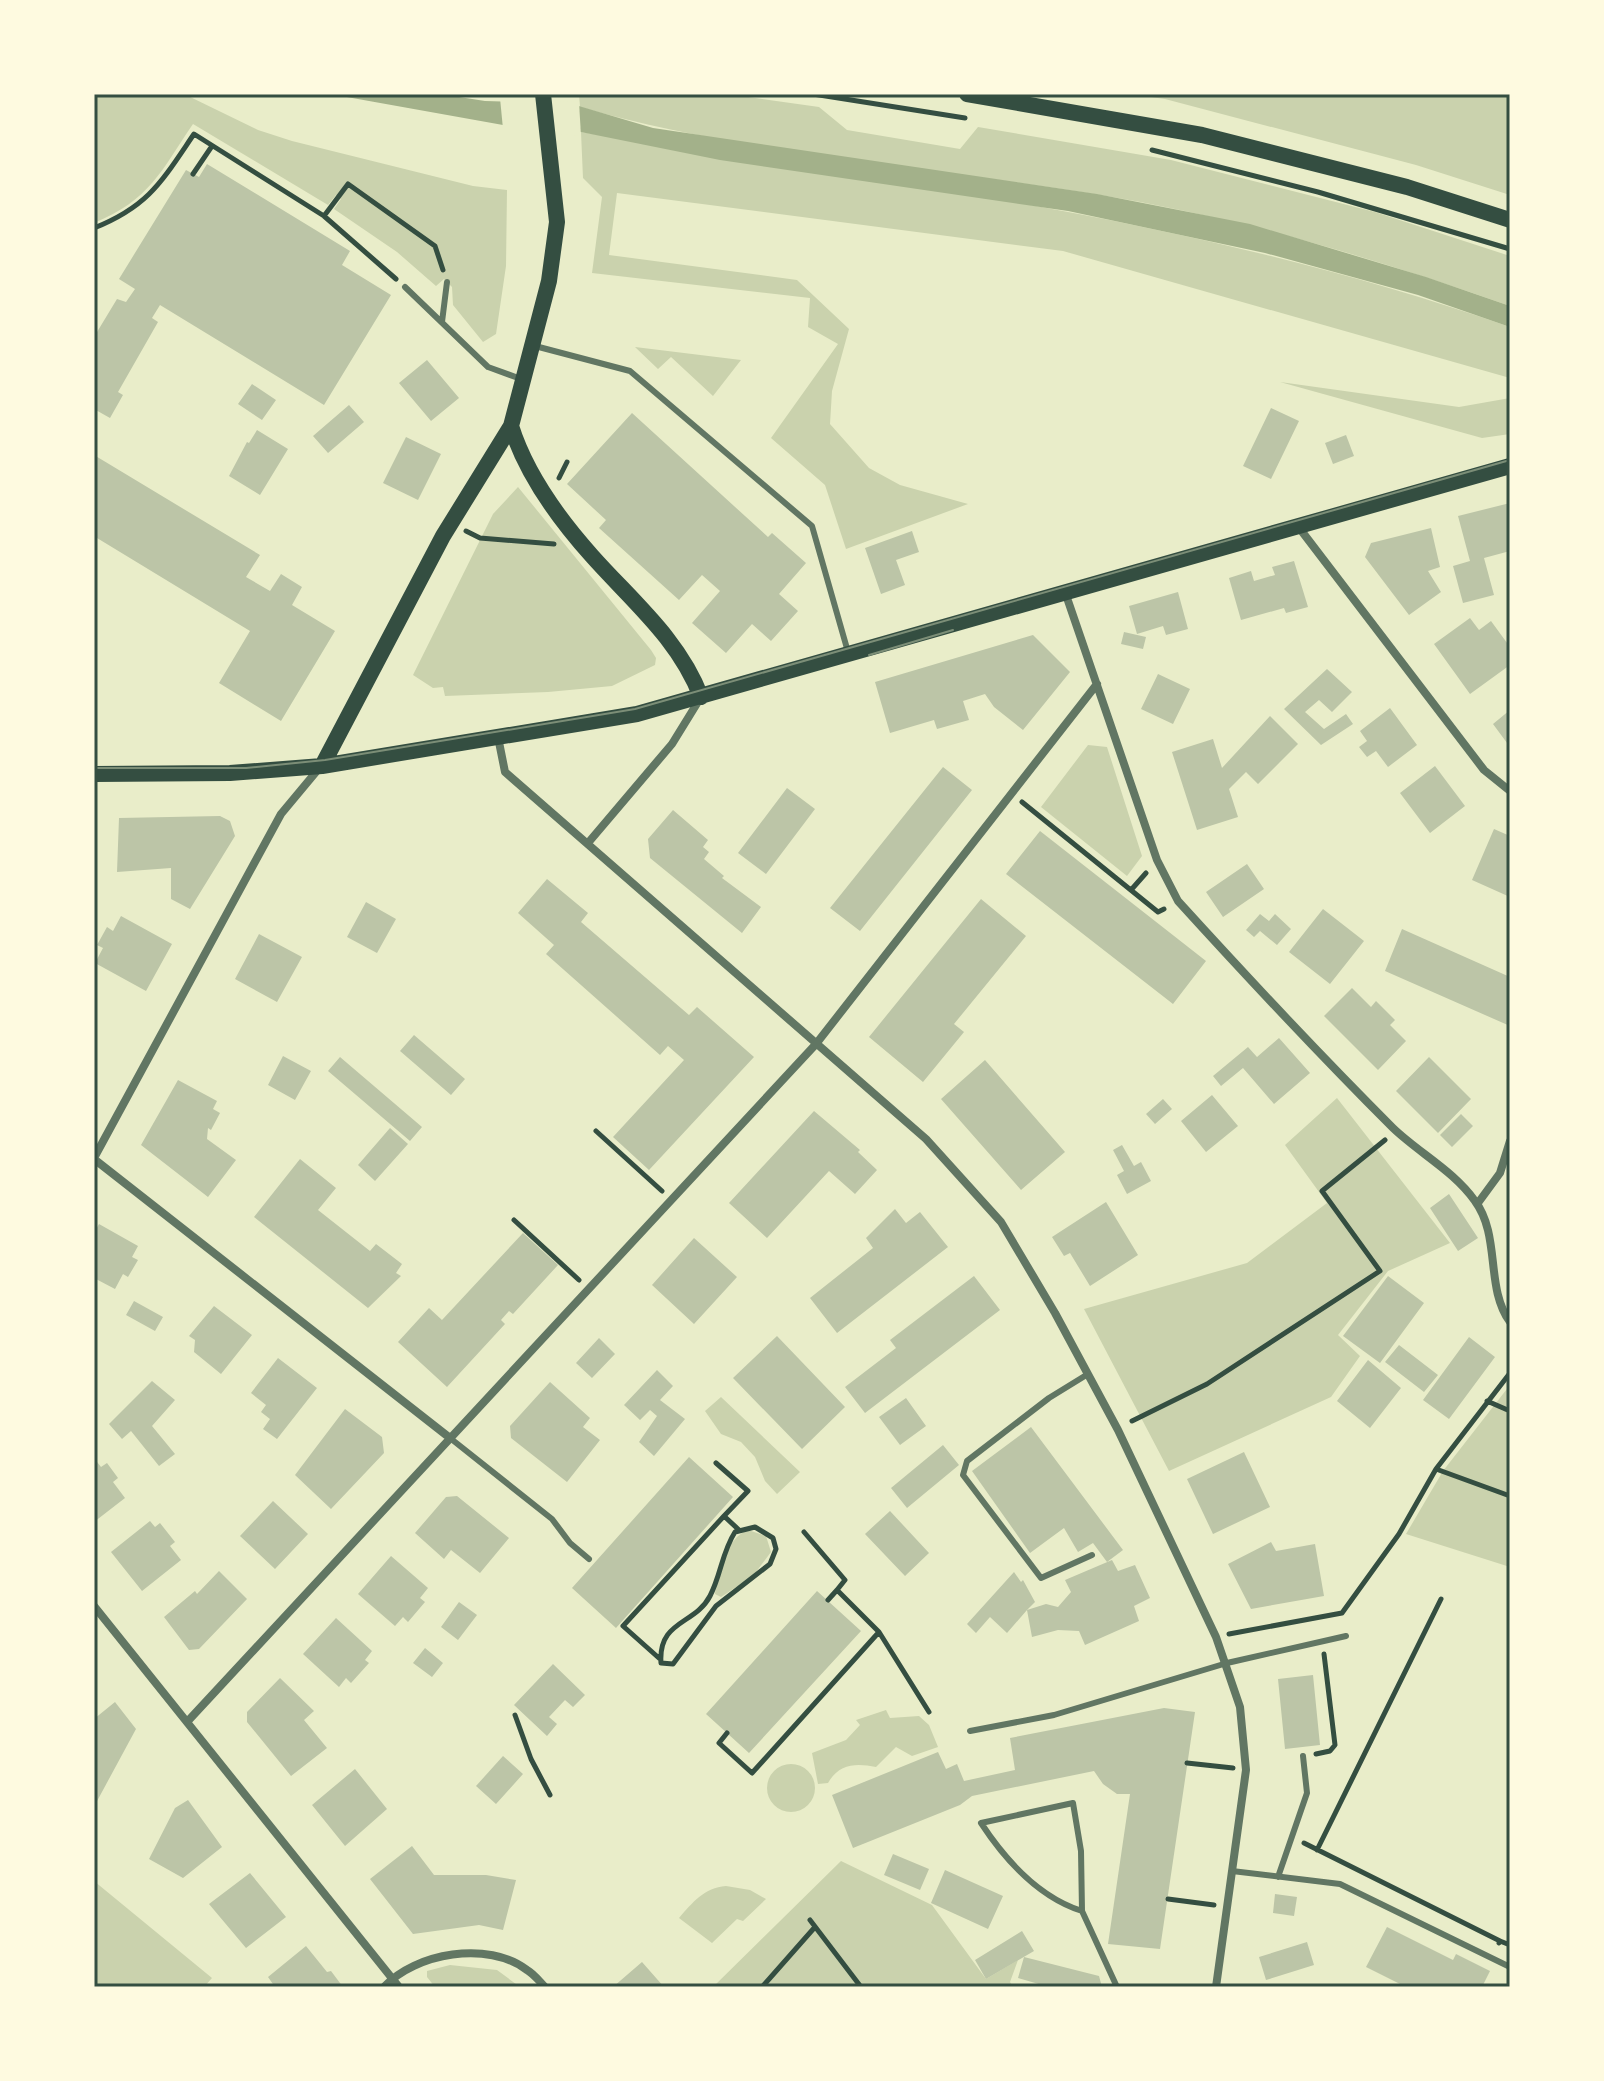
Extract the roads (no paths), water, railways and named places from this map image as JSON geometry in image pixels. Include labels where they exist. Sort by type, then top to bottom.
[{"type":"main road","points":[[322,766],[451,523],[511,426],[549,281],[557,222],[543,94]]},
{"type":"main road","points":[[967,94],[1202,135],[1407,187],[1510,220]]},
{"type":"main road","points":[[511,426],[529,471],[577,539],[674,644],[701,697]]},
{"type":"main road","points":[[94,774],[230,773],[322,766],[637,714],[1510,466]]},
{"type":"street","points":[[1297,525],[1484,770],[1510,791]]},
{"type":"street","points":[[1065,592],[1157,860],[1178,901],[1396,1131],[1460,1184],[1478,1203],[1492,1246],[1499,1308],[1510,1322]]},
{"type":"street","points":[[187,1722],[816,1044],[1097,684]]},
{"type":"street","points":[[588,843],[672,744],[701,697]]},
{"type":"street","points":[[498,737],[505,772],[926,1139],[1001,1222],[1118,1430],[1216,1637],[1240,1707],[1246,1770],[1216,1987]]},
{"type":"street","points":[[322,766],[281,814],[94,1158],[450,1438]]},
{"type":"street","points":[[1478,1203],[1500,1173],[1510,1141]]},
{"type":"street","points":[[1500,1173],[1510,1178]]},
{"type":"street","points":[[94,1606],[399,1987]]},
{"type":"street","points":[[384,1987],[392,1978],[438,1956],[487,1955],[526,1968],[545,1987]]},
{"type":"lane","points":[[442,322],[447,282]]},
{"type":"lane","points":[[405,287],[488,367],[525,381]]},
{"type":"lane","points":[[534,345],[630,371],[812,526],[849,655]]},
{"type":"lane","points":[[1088,1374],[1049,1398],[967,1461],[963,1475],[1041,1578],[1092,1555]]},
{"type":"lane","points":[[450,1438],[552,1519],[570,1543],[589,1559]]},
{"type":"lane","points":[[970,1731],[1054,1715],[1227,1663],[1346,1636]]},
{"type":"lane","points":[[1278,1877],[1307,1793],[1303,1756]]},
{"type":"lane","points":[[1082,1911],[1060,1904],[1005,1860],[981,1823],[1073,1803],[1081,1851],[1082,1911],[1117,1987]]},
{"type":"lane","points":[[1232,1871],[1340,1884],[1510,1967]]},
{"type":"tram line","points":[[94,768],[246,768],[325,760],[635,709],[1510,460]]},
{"type":"tram line","points":[[869,655],[953,630]]}]
